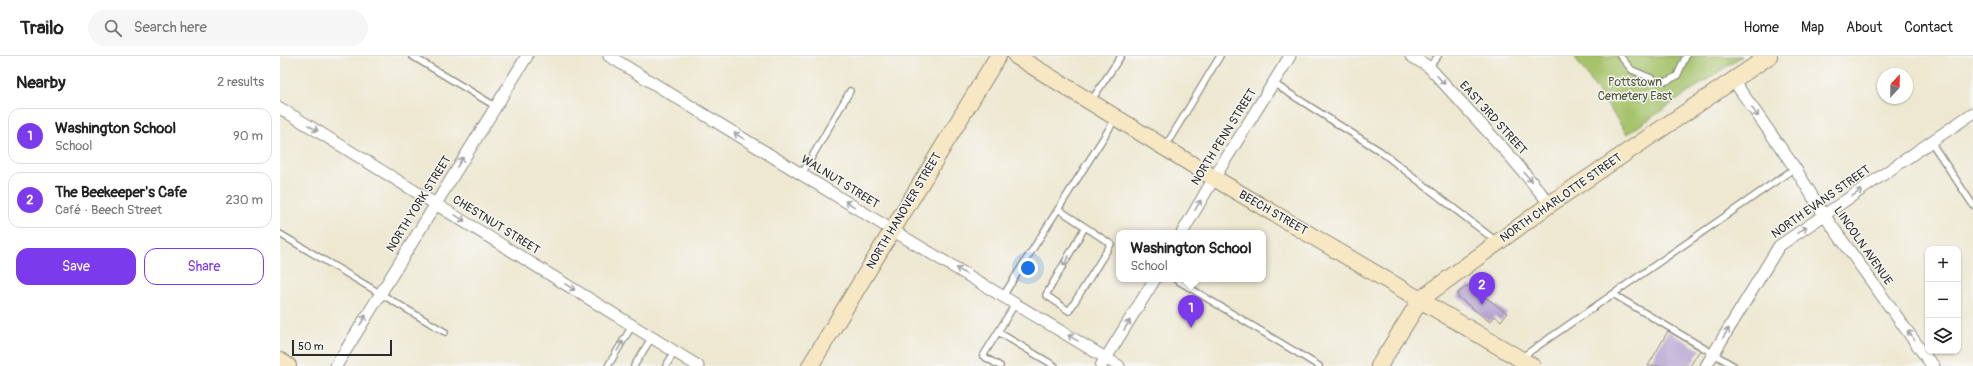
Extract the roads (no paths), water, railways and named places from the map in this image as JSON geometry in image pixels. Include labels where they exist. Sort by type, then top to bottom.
[{"type":"street","name":"NORTH YORK STREET","points":[[336,366],[435,202],[527,56]]},
{"type":"street","name":"WALNUT STREET","points":[[609,56],[892,230],[1003,296],[1104,362],[1119,366]]},
{"type":"street","name":"NORTH HANOVER STREET","points":[[810,366],[998,56]]},
{"type":"street","name":"BEECH STREET","points":[[1016,56],[1164,148],[1526,362]]},
{"type":"street","name":"NORTH PENN STREET","points":[[1184,230],[1214,178],[1290,56]]},
{"type":"street","name":"EAST 3RD STREET","points":[[1411,56],[1429,67],[1510,156],[1550,204]]},
{"type":"street","name":"NORTH CHARLOTTE STREET","points":[[1379,366],[1421,299],[1550,204],[1769,56]]},
{"type":"street","name":"LINCOLN AVENUE","points":[[1733,80],[1795,168],[1824,215],[1928,360],[1934,366]]},
{"type":"street","name":"CHESTNUT STREET","points":[[280,108],[435,202],[698,366]]},
{"type":"street","name":"NORTH EVANS STREET","points":[[1706,366],[1779,246],[1973,112]]},
{"type":"street","points":[[1104,362],[1153,282]]},
{"type":"street","points":[[280,361],[288,366]]},
{"type":"lane","points":[[412,56],[495,106]]},
{"type":"lane","points":[[1090,102],[1121,56]]},
{"type":"lane","points":[[1164,148],[1220,56]]},
{"type":"lane","points":[[1429,67],[1438,56]]},
{"type":"lane","points":[[1620,56],[1632,70],[1650,78],[1667,81],[1676,76],[1686,56]]},
{"type":"lane","points":[[1273,83],[1380,151],[1498,242]]},
{"type":"lane","points":[[802,174],[850,91]]},
{"type":"lane","points":[[1003,296],[1116,118]]},
{"type":"lane","points":[[1931,142],[1973,204]]},
{"type":"lane","points":[[1526,362],[1612,294],[1795,168]]},
{"type":"lane","points":[[1058,209],[1111,244],[1069,310],[1046,294],[1085,227]]},
{"type":"lane","points":[[280,234],[445,332]]},
{"type":"lane","points":[[1180,282],[1320,366]]},
{"type":"lane","points":[[1612,294],[1734,366]]},
{"type":"lane","points":[[1000,366],[983,356],[1015,304]]},
{"type":"lane","points":[[608,366],[632,326]]},
{"type":"lane","points":[[998,332],[1055,366]]},
{"type":"lane","points":[[634,366],[652,337]]},
{"type":"lane","points":[[666,366],[675,351]]},
{"type":"place","name":"The Beekeeper's Cafe","points":[[1482,305]]},
{"type":"place","name":"Washington School","points":[[1191,328]]},
{"type":"park label","name":"Pottstown Cemetery East","points":[[1635,89]]}]
